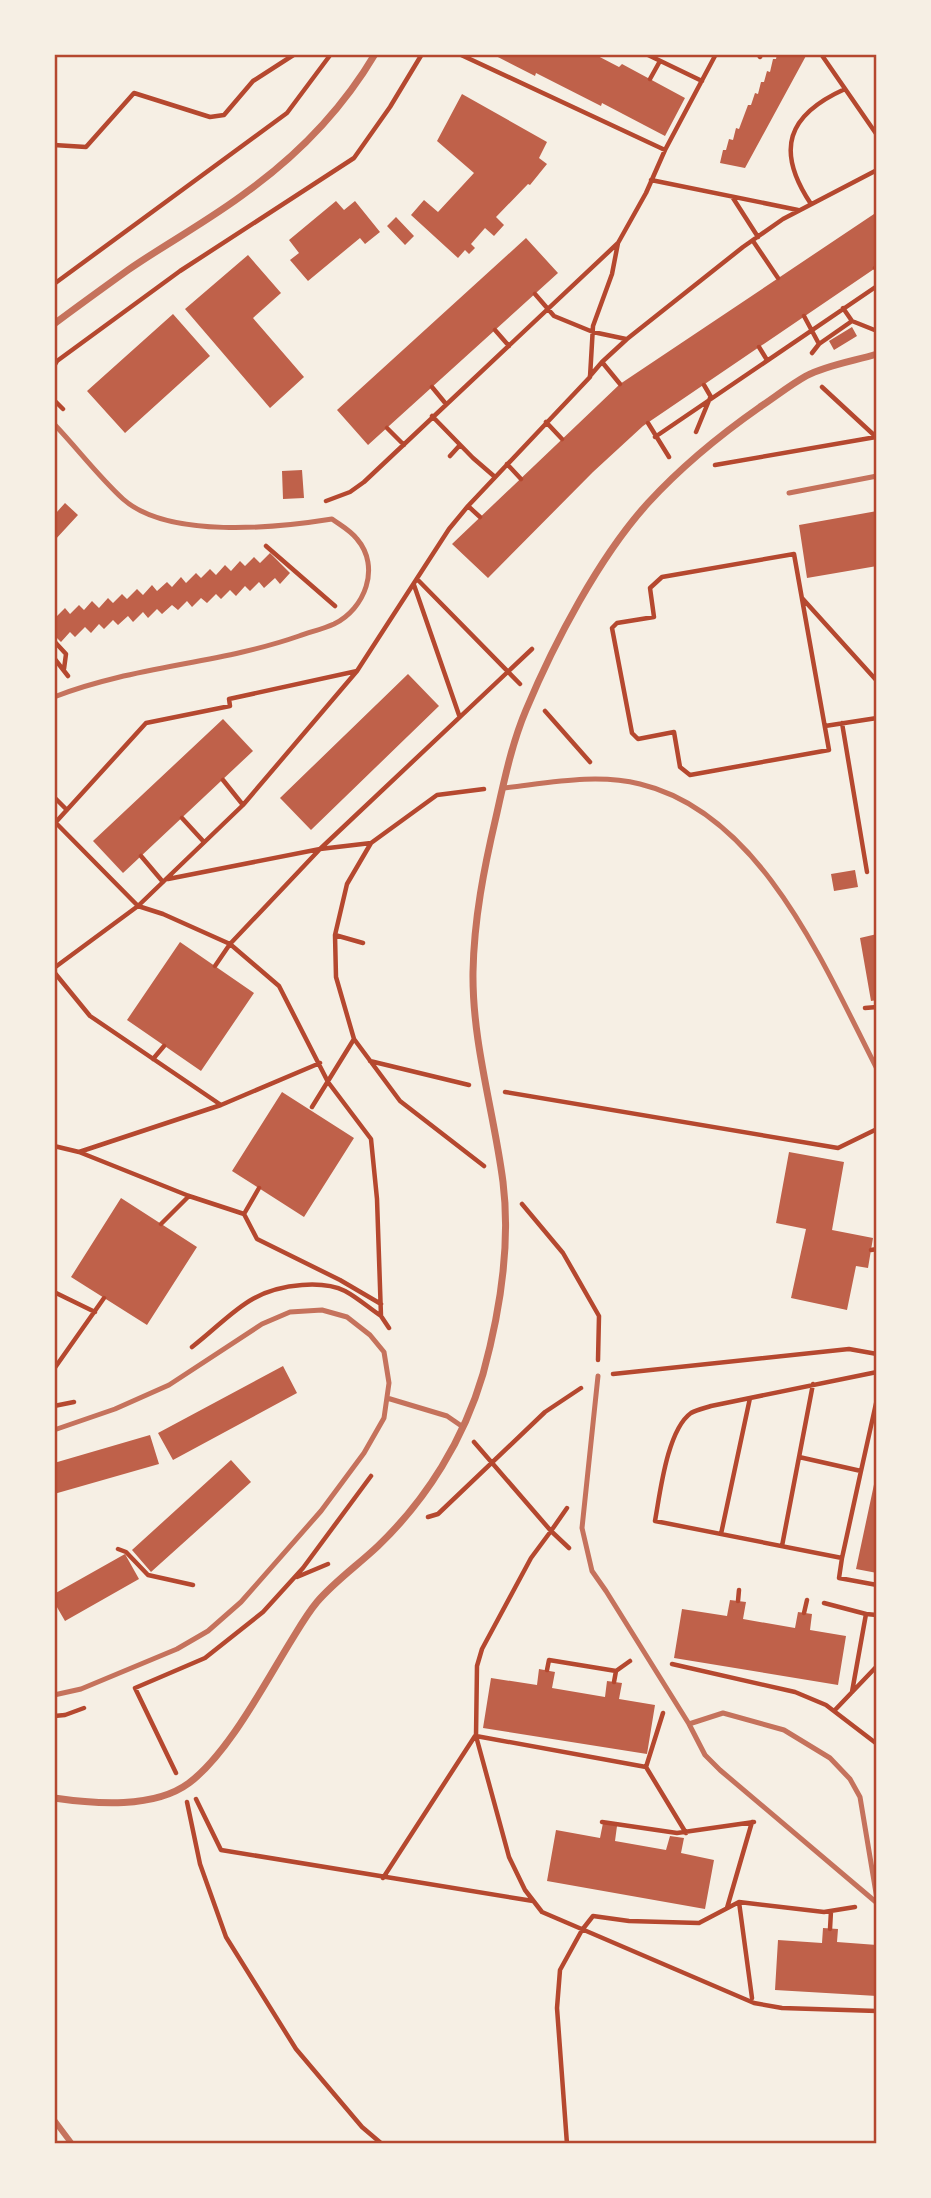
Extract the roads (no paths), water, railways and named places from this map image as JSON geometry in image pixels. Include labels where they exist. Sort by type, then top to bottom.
[{"type":"street","points":[[54,324],[127,271],[248,192],[278,167],[341,103],[375,54]]},
{"type":"street","points":[[54,1798],[113,1803],[140,1801],[186,1786],[212,1761],[253,1703],[318,1601],[379,1545],[431,1483],[457,1443],[483,1374],[504,1272],[507,1227],[503,1180],[485,1088],[473,975],[474,948],[477,906],[503,788],[525,712],[551,656],[600,568],[644,507],[733,426],[809,375],[877,354]]},
{"type":"street","points":[[54,2120],[72,2144]]},
{"type":"lane","points":[[54,424],[124,500],[156,516],[178,522],[226,527],[268,526],[332,519],[359,540],[368,568],[365,595],[346,616],[334,624],[269,647],[118,677],[54,697]]},
{"type":"lane","points":[[789,492],[877,476]]},
{"type":"lane","points":[[503,788],[605,779],[639,783],[662,790],[719,824],[768,875],[812,943],[877,1069]]},
{"type":"lane","points":[[54,1430],[115,1409],[169,1385],[262,1324],[290,1312],[322,1311],[347,1317],[370,1335],[384,1352],[389,1383],[384,1418],[364,1453],[321,1511],[242,1602],[208,1631],[177,1649],[81,1689],[54,1695]]},
{"type":"lane","points":[[598,1376],[582,1528],[592,1571],[670,1692],[705,1755],[774,1819],[877,1901]]},
{"type":"lane","points":[[387,1398],[447,1416],[463,1427]]},
{"type":"lane","points":[[689,1724],[723,1713],[784,1730],[830,1758],[850,1779],[860,1797],[877,1901]]}]
